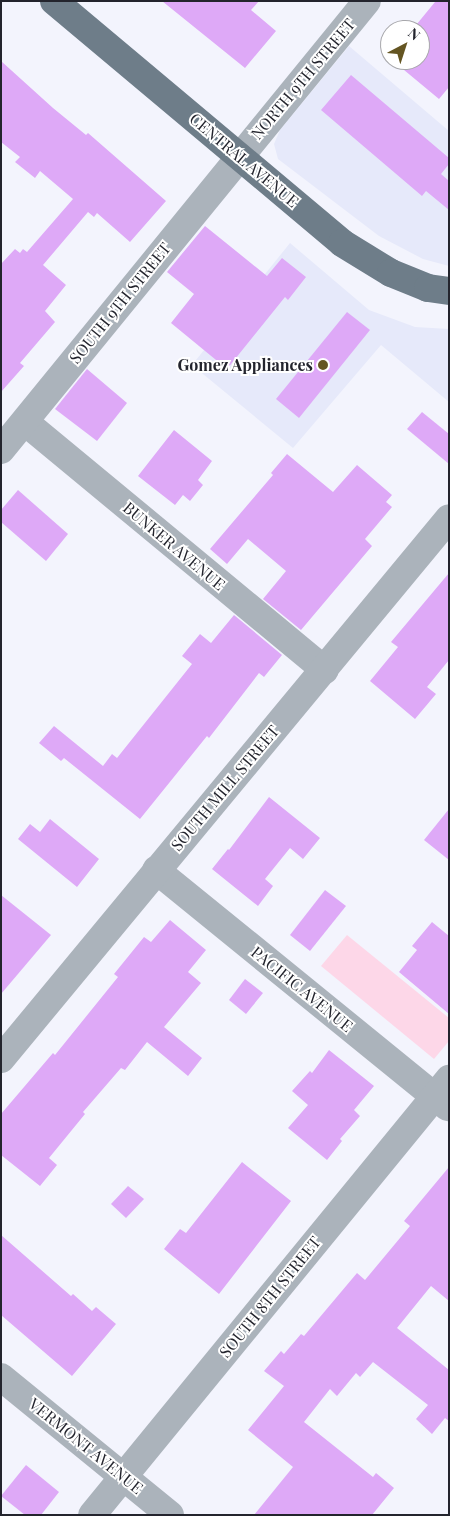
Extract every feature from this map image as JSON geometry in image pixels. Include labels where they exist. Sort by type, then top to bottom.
[{"type":"main road","name":"CENTRAL AVENUE","points":[[54,1],[342,243],[391,274],[428,288],[449,291]]},
{"type":"street","name":"NORTH 9TH STREET","points":[[239,156],[367,1]]},
{"type":"street","name":"SOUTH 9TH STREET","points":[[1,450],[239,156]]},
{"type":"street","name":"BUNKER AVENUE","points":[[25,422],[325,670]]},
{"type":"street","name":"SOUTH MILL STREET","points":[[1,1059],[449,518]]},
{"type":"street","name":"PACIFIC AVENUE","points":[[156,870],[444,1094]]},
{"type":"street","name":"SOUTH 8TH STREET","points":[[92,1515],[444,1094]]},
{"type":"street","name":"VERMONT AVENUE","points":[[1,1377],[170,1515]]},
{"type":"shaded area","points":[[349,46],[449,131],[449,266],[423,259],[379,236],[278,159],[274,144],[280,130]]},
{"type":"shaded area","points":[[290,243],[369,310],[415,327],[449,329],[449,402],[381,345],[293,448],[192,365]]},
{"type":"shaded area","points":[[347,935],[449,1018],[449,1041],[434,1059],[321,966]]},
{"type":"building","points":[[162,1],[259,1],[251,10],[276,31],[245,68]]},
{"type":"building","points":[[449,1],[449,87],[439,99],[404,70],[430,70],[430,20],[420,20],[435,2]]},
{"type":"building","points":[[1,61],[53,108],[86,135],[88,133],[166,201],[130,242],[97,213],[94,217],[88,212],[43,265],[66,285],[45,311],[55,322],[20,363],[24,366],[1,392],[1,264],[15,249],[20,253],[23,249],[27,252],[73,199],[40,171],[35,178],[15,162],[20,157],[1,142]]},
{"type":"building","points":[[351,75],[449,158],[449,164],[441,174],[449,181],[449,210],[426,191],[422,196],[321,110]]},
{"type":"building","points":[[205,226],[267,276],[282,258],[306,277],[288,300],[285,297],[227,369],[171,323],[194,294],[167,272]]},
{"type":"building","name":"Gomez Appliances","points":[[347,312],[370,330],[299,418],[276,399]]},
{"type":"building","points":[[87,369],[127,403],[97,441],[55,409]]},
{"type":"building","points":[[422,412],[449,434],[449,464],[407,429]]},
{"type":"building","points":[[174,430],[212,461],[198,480],[203,485],[190,501],[183,495],[175,505],[138,476]]},
{"type":"building","points":[[287,454],[333,492],[357,465],[392,495],[386,502],[392,507],[365,539],[372,546],[301,630],[263,599],[286,571],[248,539],[227,564],[210,549],[273,475],[271,473]]},
{"type":"building","points":[[18,490],[68,534],[46,561],[1,522],[1,510]]},
{"type":"building","points":[[449,573],[449,660],[427,687],[436,694],[415,719],[370,681],[398,647],[391,642]]},
{"type":"building","points":[[234,615],[282,655],[264,677],[259,673],[209,738],[207,736],[140,819],[64,758],[61,761],[39,743],[54,726],[103,766],[112,754],[117,758],[192,664],[182,656],[200,634],[211,643]]},
{"type":"building","points":[[269,797],[320,838],[303,859],[290,848],[265,879],[273,886],[258,906],[212,869],[229,850]]},
{"type":"building","points":[[449,809],[449,860],[424,840]]},
{"type":"building","points":[[50,819],[99,859],[77,887],[18,839],[30,824],[40,832]]},
{"type":"building","points":[[325,890],[346,906],[310,951],[290,935]]},
{"type":"building","points":[[1,895],[51,935],[1,994]]},
{"type":"building","points":[[170,920],[206,950],[188,972],[201,983],[164,1027],[202,1058],[188,1076],[147,1042],[125,1070],[121,1068],[83,1112],[85,1114],[49,1158],[57,1165],[40,1186],[1,1155],[1,1114],[53,1053],[55,1055],[118,977],[114,974],[144,937],[151,942]]},
{"type":"building","points":[[432,922],[449,936],[449,1014],[399,972],[417,950],[412,946]]},
{"type":"building","points":[[245,979],[263,993],[246,1014],[229,1000]]},
{"type":"building","points":[[329,1050],[374,1086],[354,1110],[360,1116],[340,1139],[342,1141],[327,1160],[288,1128],[308,1105],[292,1091],[310,1071],[312,1073]]},
{"type":"building","points":[[242,1162],[291,1201],[219,1294],[164,1249],[180,1229],[186,1233]]},
{"type":"building","points":[[449,1167],[449,1301],[431,1286],[397,1328],[449,1370],[449,1421],[445,1418],[432,1434],[416,1419],[428,1405],[373,1362],[360,1377],[356,1373],[337,1396],[330,1389],[304,1422],[373,1477],[376,1473],[394,1488],[372,1515],[254,1515],[293,1467],[248,1430],[284,1386],[264,1371],[281,1351],[284,1354],[301,1334],[304,1336],[357,1273],[365,1280],[410,1226],[404,1221]]},
{"type":"building","points":[[128,1186],[144,1199],[126,1218],[111,1204]]},
{"type":"building","points":[[1,1235],[71,1296],[73,1294],[92,1311],[96,1307],[116,1324],[72,1376],[1,1315]]},
{"type":"building","points":[[26,1465],[59,1492],[41,1515],[25,1515],[1,1496]]},
{"type":"place","name":"Gomez Appliances","points":[[323,365]]}]
